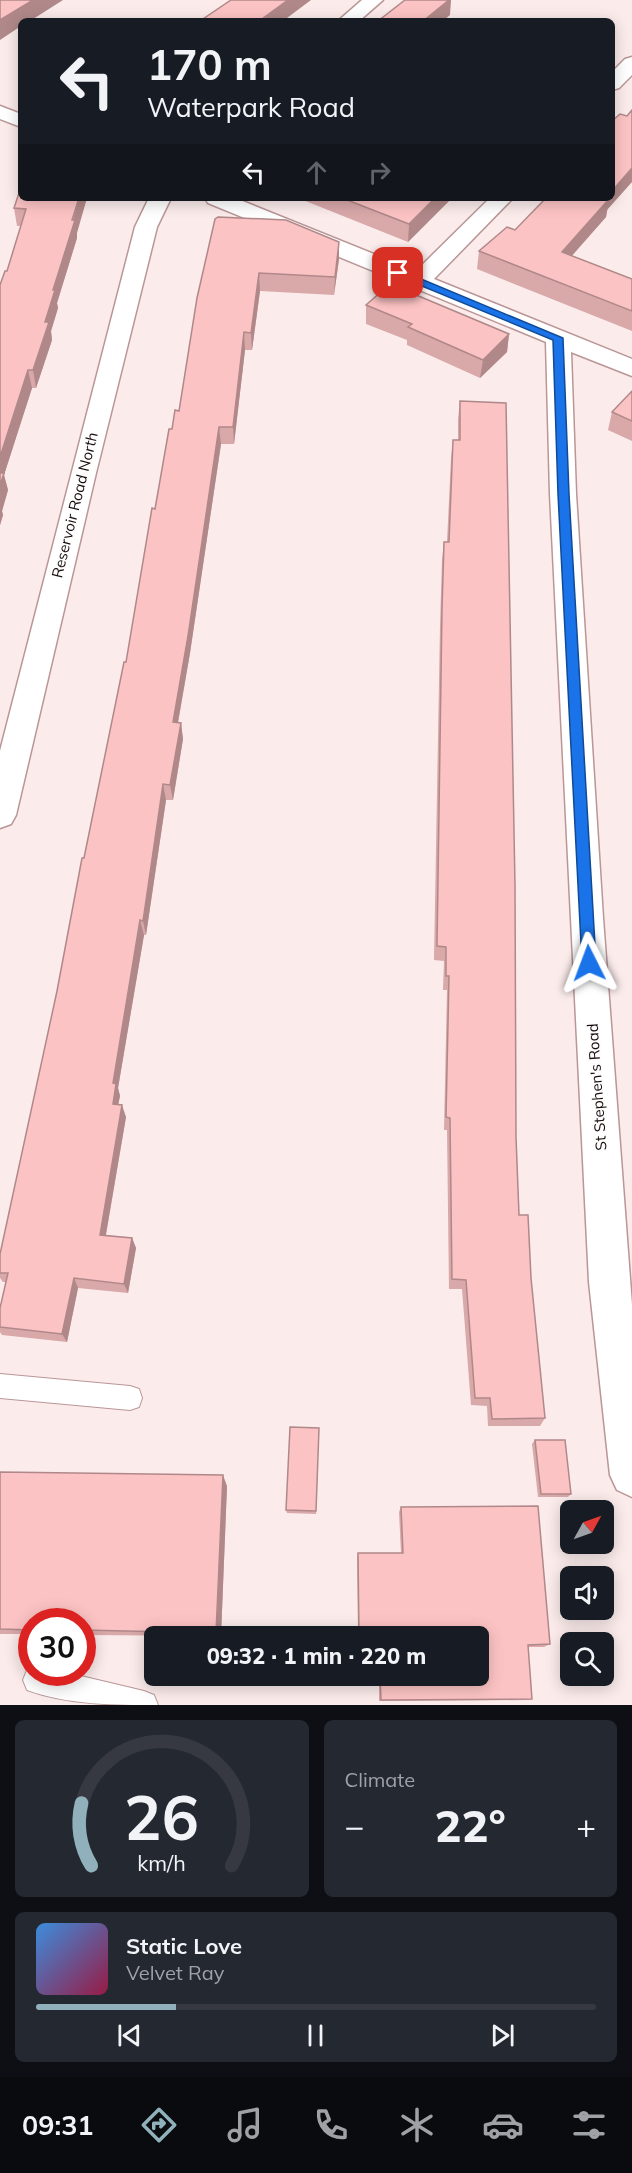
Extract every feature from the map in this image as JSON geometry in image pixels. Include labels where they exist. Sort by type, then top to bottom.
[{"type":"street","points":[[351,18],[374,0]]},
{"type":"street","points":[[615,81],[632,63]]},
{"type":"street","points":[[0,112],[18,120]]},
{"type":"street","name":"Reservoir Road North","points":[[0,815],[82,473],[146,227],[159,201]]},
{"type":"street","points":[[223,201],[632,368]]},
{"type":"street","points":[[419,281],[499,201]]},
{"type":"street","name":"St Stephen's Road","points":[[558,338],[563,494],[609,1282],[632,1474]]},
{"type":"lane","points":[[0,1386],[130,1398]]},
{"type":"lane","points":[[63,1686],[144,1705]]},
{"type":"building","points":[[0,0],[33,0],[0,20]]},
{"type":"building","points":[[231,0],[288,0],[263,18],[204,18]]},
{"type":"building","points":[[405,0],[449,0],[427,18],[382,18]]},
{"type":"building","points":[[632,110],[632,168],[615,188],[615,118],[620,114],[627,116]]},
{"type":"building","points":[[18,196],[18,201],[78,201],[72,220],[75,220],[45,322],[49,322],[33,370],[28,370],[0,457],[0,285],[7,271],[26,209],[14,208]]},
{"type":"building","points":[[350,201],[432,201],[409,224]]},
{"type":"building","points":[[543,201],[607,201],[562,252],[632,279],[632,311],[479,251],[507,227],[515,230]]},
{"type":"building","points":[[218,217],[286,220],[339,242],[335,277],[259,273],[251,333],[244,332],[233,427],[219,427],[173,722],[181,723],[170,785],[163,784],[143,921],[140,920],[113,1083],[116,1084],[113,1104],[122,1105],[100,1235],[132,1238],[124,1284],[74,1278],[62,1334],[0,1327],[0,1308],[8,1273],[0,1273],[0,1254],[57,991],[82,858],[84,858],[124,662],[126,662],[152,508],[155,509],[169,429],[172,429],[175,410],[179,411],[197,298],[215,219]]},
{"type":"building","points":[[390,284],[509,334],[483,360],[408,327],[412,324],[366,305]]},
{"type":"building","points":[[632,391],[632,421],[612,412]]},
{"type":"building","points":[[460,401],[506,403],[515,885],[516,1137],[519,1215],[528,1215],[531,1278],[545,1418],[492,1419],[490,1398],[475,1398],[466,1280],[452,1279],[450,1118],[446,1117],[449,976],[446,976],[446,947],[437,946],[444,542],[449,542],[453,440],[460,440]]},
{"type":"building","points":[[0,473],[4,473],[0,485]]},
{"type":"building","points":[[290,1427],[319,1428],[316,1511],[286,1510]]},
{"type":"building","points":[[535,1440],[565,1440],[571,1494],[541,1494]]},
{"type":"building","points":[[0,1472],[223,1475],[216,1626],[144,1626],[144,1631],[96,1630],[96,1608],[18,1608],[18,1630],[0,1629]]},
{"type":"building","points":[[538,1506],[550,1644],[528,1645],[532,1699],[381,1700],[380,1686],[489,1686],[489,1626],[359,1626],[358,1553],[403,1553],[401,1507]]},
{"type":"route","points":[[398,273],[558,338],[563,494],[589,963]]}]
